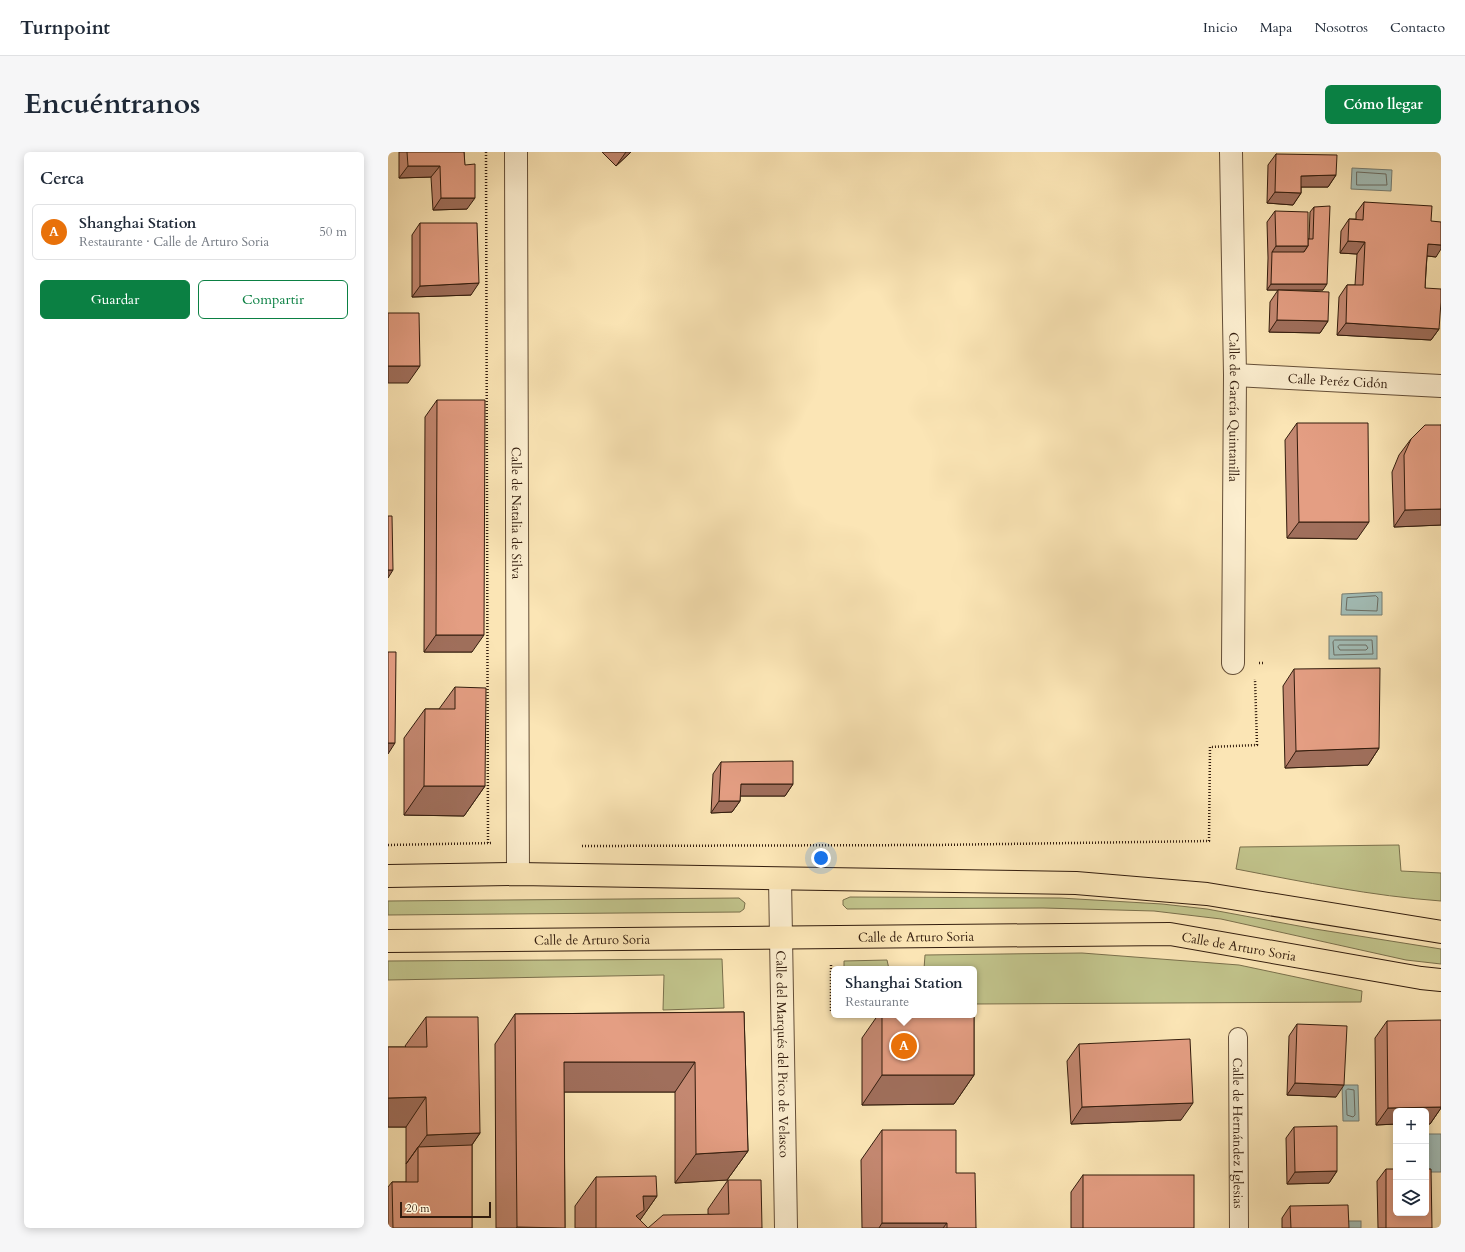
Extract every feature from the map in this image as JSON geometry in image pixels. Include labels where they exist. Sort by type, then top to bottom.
[{"type":"main road","points":[[388,876],[518,874],[1076,883],[1207,894],[1441,932]]},
{"type":"main road","name":"Calle de Arturo Soria","points":[[388,940],[1170,934],[1414,977],[1441,980]]},
{"type":"street","name":"Calle de Natalia de Silva","points":[[516,152],[518,874]]},
{"type":"street","name":"Calle de García Quintanilla","points":[[1231,152],[1235,375],[1233,663]]},
{"type":"street","name":"Calle Peréz Cidón","points":[[1235,375],[1441,386]]},
{"type":"street","name":"Calle del Marqués del Pico de Velasco","points":[[780,879],[786,1228]]},
{"type":"street","name":"Calle de Hernández Iglesias","points":[[1238,1037],[1239,1228]]},
{"type":"path","points":[[486,152],[488,843]]},
{"type":"path","points":[[580,846],[935,845],[1209,841],[1210,747],[1257,745],[1254,664],[1233,663]]},
{"type":"path","points":[[388,845],[488,843],[518,844]]},
{"type":"green space","points":[[1399,845],[1401,871],[1441,873],[1441,901],[1389,896],[1313,884],[1236,869],[1240,847]]},
{"type":"green space","points":[[850,897],[1060,898],[1162,904],[1207,909],[1315,929],[1441,949],[1441,964],[1406,960],[1221,919],[1154,911],[1043,908],[847,909],[843,905],[843,900]]},
{"type":"green space","points":[[739,898],[745,903],[744,909],[740,912],[388,915],[388,901]]},
{"type":"green space","points":[[1082,953],[1239,965],[1362,991],[1361,1002],[977,1004],[977,966],[924,966],[925,955]]},
{"type":"green space","points":[[722,959],[724,1008],[663,1010],[664,975],[388,980],[388,961]]},
{"type":"green space","points":[[887,960],[888,966],[844,966],[844,961]]},
{"type":"water","points":[[1352,168],[1392,170],[1391,191],[1351,189]]},
{"type":"water","points":[[1382,592],[1382,615],[1341,615],[1342,594]]},
{"type":"water","points":[[1329,636],[1377,636],[1377,659],[1329,659]]},
{"type":"water","points":[[1342,1085],[1358,1085],[1359,1121],[1343,1121]]},
{"type":"water","points":[[1429,1134],[1441,1134],[1441,1172],[1429,1172]]},
{"type":"water","points":[[1343,1221],[1361,1221],[1361,1228],[1343,1228]]},
{"type":"building","points":[[407,152],[464,152],[465,165],[475,164],[475,198],[441,198],[440,166],[408,166]]},
{"type":"building","points":[[1276,154],[1337,155],[1336,175],[1301,176],[1301,193],[1275,192]]},
{"type":"building","points":[[1364,202],[1432,206],[1431,221],[1441,222],[1441,245],[1428,244],[1425,288],[1441,289],[1439,329],[1346,323],[1347,285],[1363,285],[1365,242],[1348,241],[1349,219],[1363,220]]},
{"type":"building","points":[[1330,206],[1327,284],[1271,284],[1272,252],[1304,252],[1308,246],[1308,239],[1313,239],[1314,207]]},
{"type":"building","points":[[1275,211],[1308,212],[1308,246],[1276,246]]},
{"type":"building","points":[[420,223],[477,223],[479,283],[420,286]]},
{"type":"building","points":[[1278,290],[1329,292],[1328,321],[1277,320]]},
{"type":"building","points":[[388,313],[419,313],[420,366],[388,366]]},
{"type":"building","points":[[437,400],[485,400],[484,635],[436,635]]},
{"type":"building","points":[[1297,423],[1368,423],[1369,522],[1299,522]]},
{"type":"building","points":[[1425,425],[1441,425],[1441,509],[1405,510],[1404,455],[1411,439]]},
{"type":"building","points":[[388,516],[392,516],[393,570],[388,570]]},
{"type":"building","points":[[388,652],[396,652],[395,743],[388,743]]},
{"type":"building","points":[[1380,668],[1379,748],[1296,751],[1294,669]]},
{"type":"building","points":[[455,687],[486,688],[485,786],[424,786],[425,709],[455,709]]},
{"type":"building","points":[[793,761],[793,784],[741,784],[740,801],[719,801],[721,762]]},
{"type":"building","points":[[744,1012],[748,1151],[696,1154],[695,1062],[564,1062],[565,1228],[517,1227],[515,1014]]},
{"type":"building","points":[[426,1017],[478,1017],[480,1133],[427,1135],[426,1097],[388,1098],[388,1047],[427,1047]]},
{"type":"building","points":[[882,1018],[974,1018],[974,1075],[882,1075]]},
{"type":"building","points":[[1441,1020],[1441,1107],[1388,1108],[1387,1021]]},
{"type":"building","points":[[1297,1024],[1347,1026],[1344,1085],[1295,1083]]},
{"type":"building","points":[[1190,1039],[1193,1103],[1082,1107],[1079,1044]]},
{"type":"building","points":[[1337,1126],[1337,1171],[1295,1172],[1294,1127]]},
{"type":"building","points":[[882,1130],[956,1130],[956,1173],[975,1173],[976,1228],[947,1228],[947,1223],[882,1223]]},
{"type":"building","points":[[472,1145],[472,1228],[393,1228],[392,1182],[418,1182],[418,1147]]},
{"type":"building","points":[[1386,1169],[1393,1169],[1393,1216],[1429,1216],[1429,1169],[1431,1169],[1432,1228],[1386,1228]]},
{"type":"building","points":[[1083,1175],[1194,1175],[1194,1228],[1083,1228]]},
{"type":"building","points":[[656,1176],[657,1196],[643,1196],[644,1210],[636,1216],[648,1228],[596,1228],[596,1177]]},
{"type":"building","points":[[728,1180],[761,1180],[762,1228],[648,1228],[663,1215],[729,1214]]},
{"type":"building","points":[[1348,1205],[1349,1228],[1291,1228],[1290,1206]]},
{"type":"place","name":"Shanghai Station","points":[[904,1046]]}]
